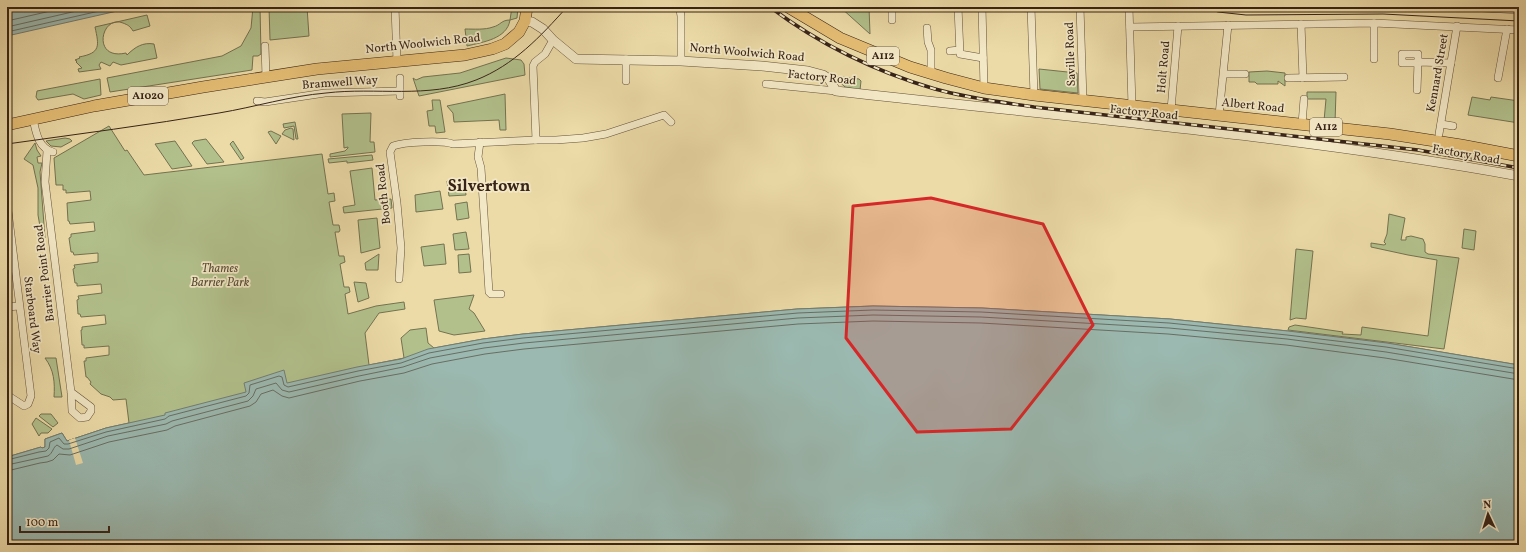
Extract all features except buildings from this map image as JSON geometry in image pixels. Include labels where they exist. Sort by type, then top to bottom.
[{"type":"main road","name":"A1020","points":[[525,21],[527,7]]},
{"type":"main road","name":"A112","points":[[788,7],[840,38],[910,67],[984,88]]},
{"type":"main road","name":"North Woolwich Road","points":[[7,125],[109,103],[317,69],[465,55],[499,47],[514,38],[523,27],[525,21]]},
{"type":"main road","name":"Albert Road","points":[[984,88],[1438,141],[1519,156]]},
{"type":"street","points":[[395,7],[396,61]]},
{"type":"street","points":[[678,7],[681,16],[681,61]]},
{"type":"street","points":[[892,7],[892,20]]},
{"type":"street","points":[[958,7],[960,54],[984,58]]},
{"type":"street","points":[[982,7],[984,88]]},
{"type":"street","points":[[1031,7],[1034,95]]},
{"type":"street","name":"Saville Road","points":[[1080,7],[1083,100]]},
{"type":"street","points":[[1129,7],[1132,106]]},
{"type":"street","points":[[1464,7],[1519,10]]},
{"type":"street","name":"North Woolwich Road","points":[[525,21],[532,22],[543,29],[553,40],[576,58],[681,61],[762,66],[816,72],[829,79],[836,91]]},
{"type":"street","points":[[1130,27],[1374,23],[1519,30]]},
{"type":"street","points":[[1374,23],[1374,59]]},
{"type":"street","points":[[1302,24],[1302,78]]},
{"type":"street","points":[[1219,115],[1228,25]]},
{"type":"street","name":"Holt Road","points":[[1171,110],[1178,26]]},
{"type":"street","name":"Kennard Street","points":[[1438,134],[1452,63],[1457,26]]},
{"type":"street","points":[[928,28],[928,42],[931,50],[931,74]]},
{"type":"street","points":[[1498,78],[1507,29]]},
{"type":"street","points":[[536,140],[533,66],[535,62],[545,54],[553,40]]},
{"type":"street","points":[[265,46],[266,77]]},
{"type":"street","points":[[950,51],[959,50]]},
{"type":"street","points":[[626,59],[626,81]]},
{"type":"street","points":[[1417,90],[1418,63],[1452,63]]},
{"type":"street","points":[[1224,74],[1245,74]]},
{"type":"street","points":[[1288,78],[1344,77]]},
{"type":"street","name":"Bramwell Way","points":[[257,100],[265,102],[325,93],[400,94],[400,78]]},
{"type":"street","name":"Factory Road","points":[[766,84],[1305,142],[1392,154],[1519,176]]},
{"type":"street","points":[[1302,124],[1304,99]]},
{"type":"street","points":[[502,294],[491,294],[489,292],[481,168],[478,157],[480,142],[556,140],[606,134],[664,115],[671,122]]},
{"type":"street","name":"Barrier Point Road","points":[[33,119],[41,145],[50,152],[45,182],[71,392]]},
{"type":"street","name":"Kennard Street","points":[[1441,124],[1453,126]]},
{"type":"street","name":"Booth Road","points":[[398,279],[401,248],[391,148],[403,143],[449,142],[453,144],[480,142]]},
{"type":"street","name":"Starboard Way","points":[[7,203],[31,399],[26,405],[20,404],[7,395]]},
{"type":"street","points":[[7,307],[19,306]]},
{"type":"highlighted area","points":[[931,198],[1043,224],[1093,325],[1011,429],[917,432],[846,338],[853,206]]},
{"type":"green space","points":[[253,7],[260,7],[261,54],[258,56],[253,56],[252,70],[110,92],[107,78],[222,56],[241,46],[251,28]]},
{"type":"green space","points":[[269,7],[307,7],[309,36],[270,40]]},
{"type":"green space","points":[[512,7],[518,7],[517,18],[510,20]]},
{"type":"green space","points":[[840,7],[869,7],[870,34]]},
{"type":"green space","points":[[147,15],[150,26],[133,31],[126,24],[116,22]]},
{"type":"green space","points":[[510,20],[504,32],[499,36],[467,46],[465,29],[490,28]]},
{"type":"green space","points":[[114,23],[109,25],[103,38],[104,45],[108,50],[115,54],[126,53],[127,55],[139,46],[154,44],[157,58],[121,65],[113,62],[110,66],[101,62],[99,65],[101,69],[79,72],[78,69],[82,68],[75,60],[95,51],[97,48],[95,27]]},
{"type":"green space","points":[[506,58],[521,60],[524,64],[525,75],[419,96],[413,78],[416,80],[423,77],[460,73]]},
{"type":"green space","points":[[1039,69],[1077,73],[1078,93],[1040,89]]},
{"type":"green space","points":[[1267,71],[1285,73],[1285,86],[1278,81],[1278,84],[1257,84],[1255,82],[1249,82],[1249,72]]},
{"type":"green space","points":[[833,76],[859,79],[861,81],[860,90],[845,87]]},
{"type":"green space","points":[[100,79],[101,95],[84,99],[73,94],[38,100],[36,97],[37,91]]},
{"type":"green space","points":[[1307,92],[1336,92],[1335,123],[1324,121],[1326,99],[1307,99]]},
{"type":"green space","points":[[505,94],[506,130],[500,130],[499,120],[454,122],[453,113],[447,106]]},
{"type":"green space","points":[[1472,97],[1490,100],[1491,97],[1519,101],[1519,123],[1468,115]]},
{"type":"green space","points":[[432,100],[440,100],[445,132],[436,133],[435,126],[429,126],[427,111],[433,110]]},
{"type":"green space","points":[[371,113],[370,142],[374,142],[375,152],[330,157],[330,154],[345,151],[348,148],[344,148],[342,114]]},
{"type":"green space","points":[[295,122],[298,139],[296,139],[294,126],[284,128],[283,124]]},
{"type":"green space","name":"Thames Barrier Park","points":[[109,126],[125,151],[127,150],[144,175],[322,154],[328,194],[334,193],[335,201],[329,202],[333,225],[339,225],[340,230],[339,232],[335,232],[339,256],[344,256],[345,262],[340,264],[344,287],[349,287],[350,292],[345,294],[348,314],[376,306],[404,302],[405,309],[379,313],[365,333],[369,365],[404,358],[401,338],[410,330],[426,328],[428,343],[434,348],[483,339],[523,334],[797,309],[873,306],[982,308],[1170,319],[1387,343],[1519,365],[73,545],[7,545],[7,457],[45,447],[45,439],[62,433],[67,441],[106,428],[129,423],[126,399],[113,400],[110,397],[101,394],[90,384],[91,382],[86,377],[84,361],[86,361],[86,358],[109,355],[109,346],[84,348],[84,345],[82,345],[82,327],[106,324],[105,315],[81,317],[80,314],[78,314],[78,296],[102,293],[101,284],[77,286],[77,283],[75,283],[73,269],[75,268],[74,265],[98,262],[98,253],[74,255],[73,252],[71,252],[69,238],[71,237],[71,234],[95,231],[94,222],[70,224],[68,221],[67,203],[91,200],[90,191],[66,193],[66,190],[63,190],[63,185],[56,185],[54,158]]},
{"type":"green space","points":[[291,128],[293,129],[294,140],[282,134],[285,130]]},
{"type":"green space","points":[[271,131],[281,136],[276,144],[268,132]]},
{"type":"green space","points":[[65,138],[72,141],[61,147],[51,146],[46,141]]},
{"type":"green space","points":[[206,139],[224,162],[207,164],[192,143],[194,141]]},
{"type":"green space","points":[[175,141],[192,166],[172,169],[155,144]]},
{"type":"green space","points":[[233,141],[244,158],[241,160],[230,144]]},
{"type":"green space","points":[[35,143],[41,156],[37,157],[38,163],[42,163],[40,172],[45,238],[42,238],[38,215],[38,188],[33,165],[24,159]]},
{"type":"green space","points":[[372,155],[373,160],[347,163],[347,161],[329,163],[328,159]]},
{"type":"green space","points":[[372,168],[375,200],[391,199],[392,208],[344,213],[343,207],[355,205],[350,171]]},
{"type":"green space","points":[[464,179],[466,195],[449,196],[447,181]]},
{"type":"green space","points":[[440,191],[443,209],[416,212],[415,195]]},
{"type":"green space","points":[[467,202],[469,218],[457,220],[455,204]]},
{"type":"green space","points":[[1389,214],[1405,218],[1401,240],[1406,240],[1406,237],[1411,236],[1423,239],[1425,244],[1425,252],[1428,254],[1459,258],[1444,349],[1288,330],[1289,327],[1295,325],[1343,332],[1342,334],[1361,335],[1362,327],[1428,336],[1437,260],[1371,247],[1371,243],[1386,244],[1384,242],[1387,234]]},
{"type":"green space","points":[[377,218],[380,248],[361,253],[358,220]]},
{"type":"green space","points":[[1464,229],[1476,231],[1474,250],[1462,248]]},
{"type":"green space","points":[[466,232],[469,249],[455,250],[453,234]]},
{"type":"green space","points":[[444,244],[446,264],[424,266],[421,247]]},
{"type":"green space","points":[[1296,249],[1313,251],[1306,319],[1296,318],[1290,320]]},
{"type":"green space","points":[[379,254],[378,270],[366,270],[365,263]]},
{"type":"green space","points":[[469,254],[471,272],[459,273],[458,255]]},
{"type":"green space","points":[[354,282],[366,283],[369,298],[358,302]]},
{"type":"green space","points":[[474,295],[469,309],[474,313],[485,331],[454,335],[439,331],[434,300]]},
{"type":"green space","points":[[45,358],[56,358],[62,397],[54,397],[53,376]]},
{"type":"green space","points":[[41,414],[51,414],[58,423],[53,427],[39,416]]},
{"type":"green space","points":[[36,418],[52,429],[48,433],[41,433],[39,436],[32,424]]},
{"type":"water","points":[[7,7],[135,7],[7,36]]},
{"type":"water","points":[[873,306],[982,308],[1170,319],[1387,343],[1519,365],[1519,545],[7,545],[7,457],[45,447],[45,439],[62,433],[67,441],[106,428],[165,415],[165,413],[246,392],[244,383],[284,370],[287,383],[357,367],[401,359],[428,349],[483,339],[797,309]]},
{"type":"pier","points":[[75,438],[83,463],[76,465],[69,440]]},
{"type":"tram line","points":[[7,144],[232,111],[313,94],[345,91],[421,91],[458,86],[490,74],[514,58],[547,29],[567,7]]},
{"type":"tram line","points":[[1201,7],[1218,12],[1246,15],[1383,14],[1519,21]]},
{"type":"railway","points":[[770,7],[808,33],[849,56],[913,82],[959,95],[1034,107],[1418,150],[1519,168]]},
{"type":"district","name":"Silvertown","points":[[489,187]]}]
